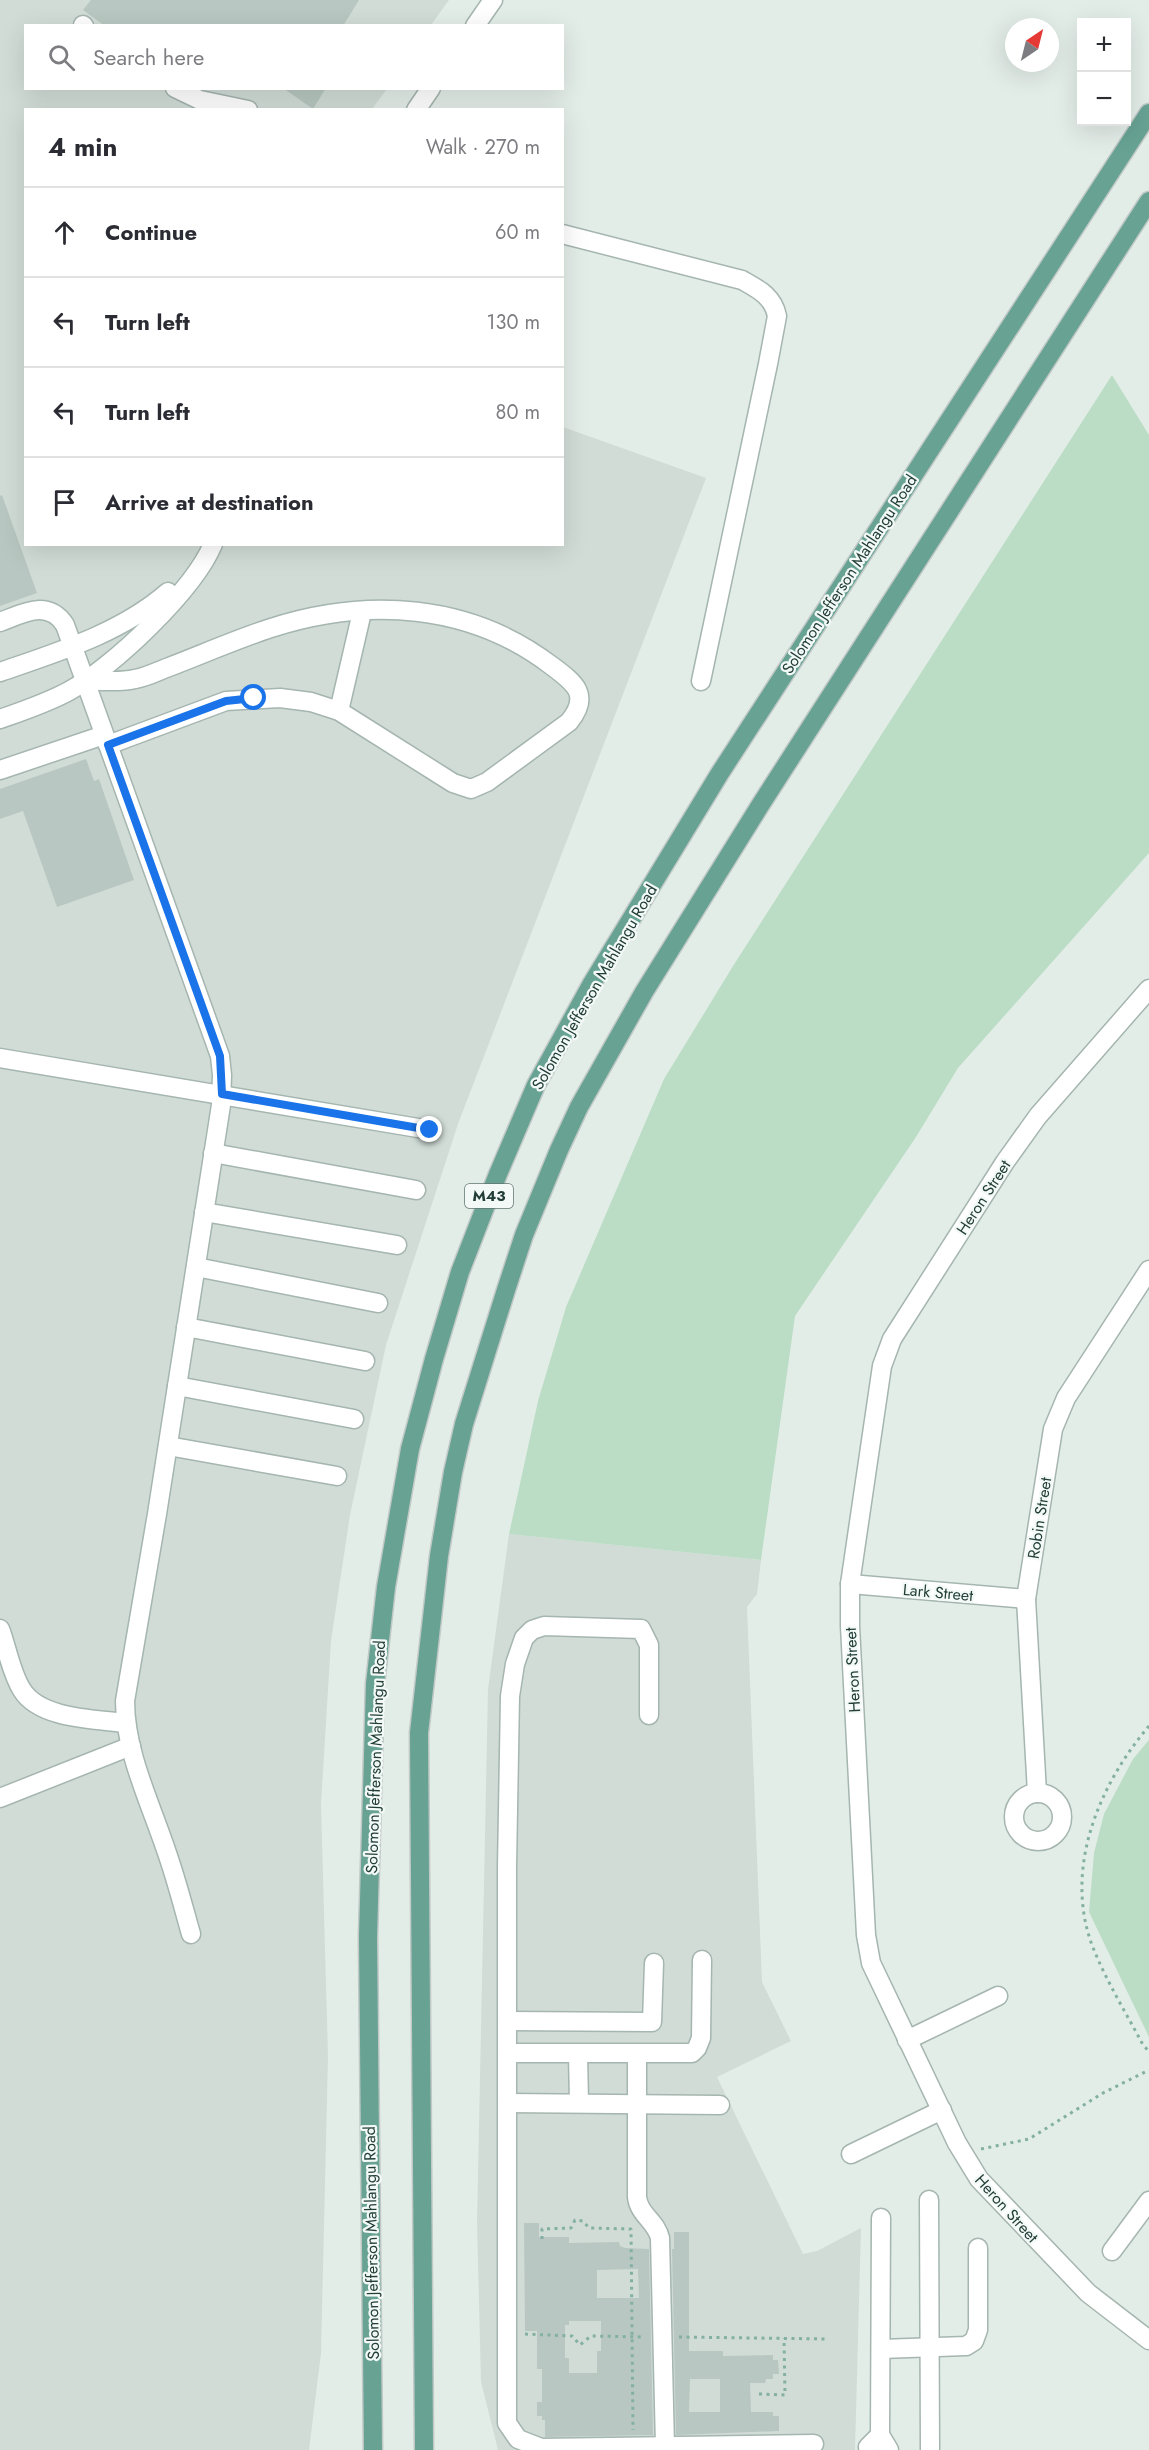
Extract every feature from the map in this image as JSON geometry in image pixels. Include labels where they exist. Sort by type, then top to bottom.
[{"type":"main road","name":"Solomon Jefferson Mahlangu Road","points":[[373,2450],[368,1937],[375,1684],[386,1587],[410,1449],[460,1272],[536,1084],[591,985],[720,773],[1149,113]]},
{"type":"main road","name":"M43","points":[[424,2450],[419,1733],[439,1556],[453,1472],[464,1424],[503,1300],[524,1235],[559,1149],[579,1107],[644,992],[761,804],[1149,201]]},
{"type":"street","points":[[476,24],[493,0]]},
{"type":"street","points":[[179,90],[200,100],[238,108]]},
{"type":"street","points":[[417,108],[430,90]]},
{"type":"street","points":[[564,235],[741,280],[767,296],[775,308],[777,316],[768,364],[701,681]]},
{"type":"street","points":[[0,672],[73,646],[153,605],[179,582],[201,546]]},
{"type":"street","points":[[0,719],[54,698],[85,681],[180,596],[192,581],[212,546]]},
{"type":"street","points":[[0,622],[43,609],[61,618],[220,1056],[222,1094],[168,1446],[130,1659],[125,1723],[191,1934]]},
{"type":"street","points":[[0,770],[106,740],[226,701],[280,698],[311,702],[339,711],[453,783],[471,789],[487,782],[569,722],[579,710],[580,693],[572,681],[522,645],[486,627],[446,614],[402,609],[315,617],[272,628],[135,680],[85,681]]},
{"type":"street","points":[[339,711],[362,612]]},
{"type":"street","name":"Heron Street","points":[[1149,989],[1031,1125],[892,1339],[878,1382],[850,1584],[850,1626],[866,1935],[871,1963],[965,2159],[989,2192],[1088,2293],[1149,2340]]},
{"type":"street","points":[[0,1058],[430,1130]]},
{"type":"street","points":[[213,1153],[416,1190]]},
{"type":"street","points":[[204,1212],[397,1245]]},
{"type":"street","points":[[196,1267],[378,1303]]},
{"type":"street","name":"Robin Street","points":[[1037,1793],[1026,1599],[1053,1428],[1059,1413],[1149,1270]]},
{"type":"street","points":[[186,1327],[365,1361]]},
{"type":"street","points":[[177,1386],[354,1419]]},
{"type":"street","points":[[168,1446],[337,1476]]},
{"type":"street","name":"Lark Street","points":[[850,1584],[1026,1599]]},
{"type":"street","points":[[649,1715],[649,1645],[641,1629],[544,1626],[532,1630],[524,1638],[515,1664],[510,1696],[506,2415],[509,2429],[518,2439],[541,2449],[633,2446],[745,2448],[814,2444]]},
{"type":"street","points":[[0,1629],[21,1690],[34,1703],[55,1712],[125,1723]]},
{"type":"street","points":[[0,1798],[131,1746]]},
{"type":"street","points":[[508,2054],[692,2053],[697,2049],[701,2038],[702,1960]]},
{"type":"street","points":[[654,1963],[652,2022],[638,2104],[638,2202],[641,2212],[654,2225],[660,2238],[665,2446]]},
{"type":"street","points":[[908,2040],[998,1996]]},
{"type":"street","points":[[508,2021],[652,2022]]},
{"type":"street","points":[[578,2054],[579,2103]]},
{"type":"street","points":[[508,2103],[720,2105]]},
{"type":"street","points":[[850,2154],[942,2110]]},
{"type":"street","points":[[929,2200],[930,2450]]},
{"type":"street","points":[[1112,2251],[1149,2201]]},
{"type":"street","points":[[869,2450],[884,2442],[881,2217]]},
{"type":"street","points":[[881,2349],[966,2346],[974,2342],[978,2330],[978,2248]]},
{"type":"path","points":[[1149,1726],[1132,1746],[1104,1792],[1086,1844],[1082,1876],[1083,1912],[1094,1949],[1142,2043],[1149,2052]]},
{"type":"path","points":[[977,2150],[1029,2139],[1103,2093],[1149,2070]]},
{"type":"path","points":[[542,2240],[542,2229],[571,2228],[575,2220],[583,2221],[589,2228],[631,2229],[633,2446]]},
{"type":"path","points":[[759,2394],[785,2395],[784,2338]]},
{"type":"shaded area","points":[[0,0],[449,0],[432,24],[24,24],[24,90],[386,90],[373,108],[24,108],[24,546],[564,546],[564,427],[706,478],[458,1124],[386,1345],[350,1515],[331,1641],[321,1804],[328,2057],[321,2353],[309,2450],[0,2450]]},
{"type":"shaded area","points":[[509,1534],[761,1560],[757,1594],[747,1607],[762,1982],[791,2041],[717,2077],[803,2254],[817,2251],[861,2228],[855,2450],[498,2450],[481,2382],[477,2223],[488,1689]]},
{"type":"green space","points":[[1112,375],[1149,435],[1149,853],[958,1068],[916,1137],[795,1316],[761,1560],[509,1534],[538,1401],[566,1307],[664,1079],[733,966]]},
{"type":"green space","points":[[1149,1740],[1149,2037],[1089,1912],[1094,1853],[1104,1814],[1133,1759]]},
{"type":"building","points":[[91,0],[359,0],[344,24],[102,24],[83,10]]},
{"type":"building","points":[[286,90],[325,90],[312,108]]},
{"type":"building","points":[[2,495],[37,593],[0,606],[0,496]]},
{"type":"building","points":[[86,759],[94,781],[99,779],[134,880],[57,907],[23,811],[0,819],[0,789]]},
{"type":"building","points":[[524,2223],[539,2223],[539,2237],[569,2237],[569,2243],[619,2242],[620,2246],[625,2248],[649,2249],[653,2435],[545,2437],[545,2420],[542,2420],[542,2416],[537,2416],[537,2402],[542,2402],[542,2369],[537,2369],[537,2331],[525,2331]],"holes":[[[638,2269],[639,2298],[597,2298],[597,2270]],[[569,2321],[601,2321],[601,2351],[597,2351],[597,2373],[569,2373],[569,2358],[565,2358],[565,2325],[569,2325]]]},
{"type":"building","points":[[674,2232],[689,2232],[689,2351],[723,2351],[723,2356],[773,2355],[773,2360],[778,2360],[779,2374],[773,2374],[773,2379],[766,2379],[765,2383],[750,2383],[751,2412],[773,2412],[773,2416],[779,2416],[779,2431],[676,2435],[672,2249],[674,2249]],"holes":[[[690,2379],[720,2379],[720,2412],[689,2412]]]},
{"type":"route","points":[[254,698],[226,701],[108,745],[220,1056],[222,1094],[430,1130]]}]
